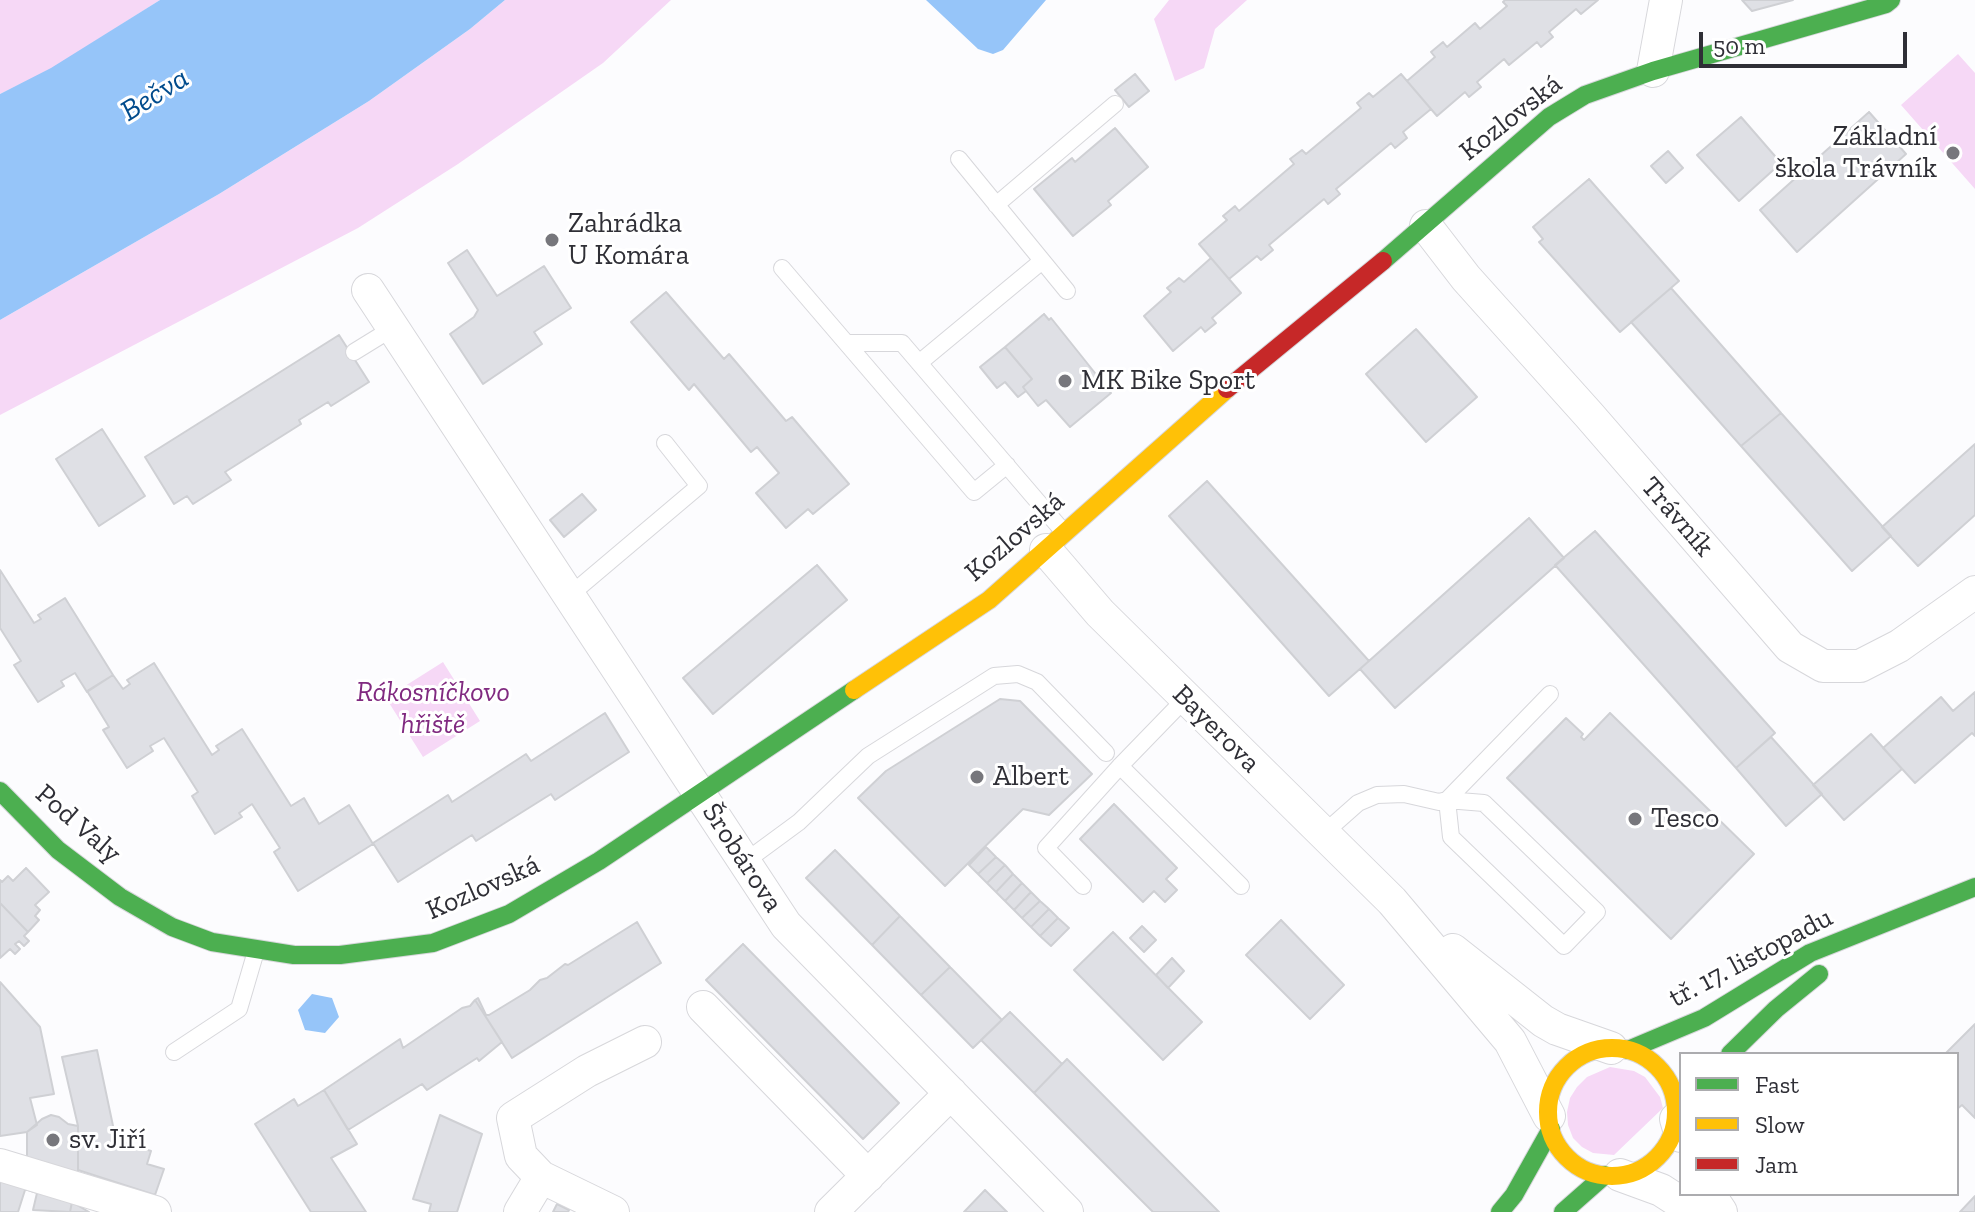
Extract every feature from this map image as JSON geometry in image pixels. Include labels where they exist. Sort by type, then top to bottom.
[{"type":"street","points":[[1653,71],[1666,0]]},
{"type":"street","name":"Kozlovská","points":[[120,897],[172,927],[212,942],[294,955],[370,952],[433,943],[509,914],[551,891],[989,600],[1209,404],[1426,226],[1549,117],[1585,95],[1653,71],[1886,4],[1891,0]]},
{"type":"street","name":"Trávník","points":[[1426,226],[1466,278],[1790,647],[1823,666],[1860,666],[1899,646],[1975,592]]},
{"type":"street","name":"Šrobárova","points":[[368,290],[786,925],[1067,1212]]},
{"type":"street","name":"Bayerova","points":[[1054,541],[1100,613],[1392,901],[1543,1021],[1557,1029],[1620,1049]]},
{"type":"street","name":"Pod Valy","points":[[0,791],[58,850],[120,897]]},
{"type":"street","name":"tř. 17. listopadu","points":[[1500,1212],[1514,1195],[1550,1122],[1552,1090],[1565,1069],[1583,1055],[1620,1049],[1704,1018],[1810,953],[1975,887]]},
{"type":"street","name":"tř. 17. listopadu","points":[[1732,1052],[1776,1009],[1834,962],[1874,936],[1944,899]]},
{"type":"street","name":"Bayerova","points":[[1392,901],[1510,1041],[1550,1122]]},
{"type":"street","points":[[703,1007],[868,1176]]},
{"type":"street","points":[[613,1212],[541,1177],[521,1156],[513,1118],[587,1071],[645,1042]]},
{"type":"street","points":[[1563,1212],[1612,1175],[1648,1165],[1659,1156],[1679,1115],[1671,1086],[1661,1070],[1646,1057],[1620,1049]]},
{"type":"street","points":[[831,1212],[951,1093]]},
{"type":"street","points":[[1550,1122],[1558,1146],[1571,1161],[1587,1170],[1661,1190],[1695,1212]]},
{"type":"street","points":[[0,1165],[155,1212]]},
{"type":"street","points":[[520,1212],[541,1177]]},
{"type":"lane","points":[[996,205],[1115,104]]},
{"type":"lane","points":[[959,159],[1067,291]]},
{"type":"lane","points":[[919,363],[1042,261]]},
{"type":"lane","points":[[782,268],[974,492],[1007,465]]},
{"type":"lane","points":[[354,352],[393,328]]},
{"type":"lane","points":[[847,343],[902,343],[1007,465],[1054,541]]},
{"type":"lane","points":[[570,595],[699,486],[665,443]]},
{"type":"lane","points":[[746,861],[799,822],[868,756],[994,676],[1018,674],[1037,682],[1106,753]]},
{"type":"lane","points":[[1447,800],[1550,694]]},
{"type":"lane","points":[[1083,886],[1046,848],[1185,699]]},
{"type":"lane","points":[[1120,766],[1241,886]]},
{"type":"lane","points":[[1323,834],[1358,803],[1377,795],[1404,794],[1439,802],[1447,800],[1484,803],[1597,912],[1564,946],[1451,837],[1447,800]]},
{"type":"lane","points":[[174,1052],[239,1009],[256,951]]},
{"type":"green space","points":[[0,0],[160,0],[51,69],[0,94]]},
{"type":"green space","points":[[505,0],[671,0],[603,63],[458,164],[358,228],[0,415],[0,320],[219,194],[369,101],[470,29]]},
{"type":"green space","points":[[1169,0],[1247,0],[1215,29],[1204,68],[1175,81],[1154,19]]},
{"type":"green space","name":"Základní škola Trávník","points":[[1958,54],[1975,73],[1975,189],[1901,105]]},
{"type":"green space","name":"Rákosníčkovo hřiště","points":[[443,662],[480,721],[423,757],[386,698]]},
{"type":"green space","points":[[1610,1067],[1634,1071],[1645,1077],[1660,1097],[1663,1108],[1614,1155],[1593,1153],[1582,1147],[1573,1138],[1567,1112],[1570,1098],[1577,1087],[1587,1077]]},
{"type":"water","name":"Bečva","points":[[160,0],[505,0],[470,29],[369,101],[219,194],[0,320],[0,94],[51,68]]},
{"type":"water","points":[[926,0],[1046,0],[1003,50],[993,54],[978,49]]},
{"type":"water","points":[[312,994],[332,998],[339,1017],[325,1033],[305,1030],[298,1010]]},
{"type":"building","points":[[1598,0],[1581,14],[1576,9],[1549,32],[1553,37],[1541,47],[1537,42],[1509,65],[1504,59],[1477,82],[1481,87],[1469,97],[1465,92],[1437,116],[1407,81],[1435,57],[1431,52],[1443,42],[1447,47],[1475,23],[1480,29],[1507,6],[1503,2]]},
{"type":"building","points":[[1742,0],[1793,0],[1752,11]]},
{"type":"building","points":[[1135,74],[1149,91],[1129,107],[1115,90]]},
{"type":"building","points":[[1401,74],[1431,109],[1403,132],[1407,138],[1395,148],[1391,143],[1336,189],[1340,194],[1328,204],[1324,199],[1269,245],[1273,250],[1261,260],[1257,256],[1229,279],[1199,244],[1227,220],[1223,216],[1235,206],[1239,211],[1294,164],[1290,159],[1302,150],[1306,154],[1361,108],[1357,103],[1369,93],[1373,97]]},
{"type":"building","points":[[1869,112],[1906,154],[1797,252],[1760,210]]},
{"type":"building","points":[[1741,117],[1781,163],[1739,201],[1697,155]]},
{"type":"building","points":[[1115,128],[1148,167],[1108,201],[1111,205],[1073,236],[1034,189],[1072,158],[1075,162]]},
{"type":"building","points":[[1668,151],[1683,168],[1666,183],[1651,166]]},
{"type":"building","points":[[1589,179],[1679,281],[1620,332],[1539,242],[1543,239],[1533,227]]},
{"type":"building","points":[[467,250],[497,296],[544,266],[571,308],[534,332],[542,344],[483,384],[450,334],[474,317],[478,310],[448,263]]},
{"type":"building","points":[[1211,258],[1241,293],[1212,318],[1216,323],[1205,332],[1201,327],[1173,351],[1144,316],[1171,292],[1167,288],[1179,278],[1184,282]]},
{"type":"building","points":[[1671,288],[1781,413],[1741,446],[1631,322]]},
{"type":"building","points":[[666,292],[724,359],[729,354],[786,421],[792,417],[849,484],[813,514],[808,509],[786,528],[756,493],[779,473],[757,447],[751,452],[694,384],[689,390],[631,322]]},
{"type":"building","points":[[1044,314],[1049,320],[1051,318],[1111,393],[1070,427],[1046,400],[1038,406],[1023,387],[1032,379],[1005,347]]},
{"type":"building","points":[[1416,329],[1477,397],[1426,442],[1366,374]]},
{"type":"building","points":[[339,335],[369,382],[331,406],[328,402],[299,420],[301,424],[225,472],[231,480],[193,504],[187,496],[174,504],[145,457]]},
{"type":"building","points":[[1005,347],[1032,379],[1023,387],[1026,391],[1018,397],[1005,382],[997,388],[980,367]]},
{"type":"building","points":[[1781,413],[1891,536],[1852,571],[1741,446]]},
{"type":"building","points":[[102,429],[145,496],[99,526],[56,459]]},
{"type":"building","points":[[1975,444],[1975,515],[1918,566],[1882,527]]},
{"type":"building","points":[[1207,481],[1369,661],[1329,696],[1169,516]]},
{"type":"building","points":[[582,494],[596,510],[564,537],[550,520]]},
{"type":"building","points":[[1529,518],[1564,558],[1395,708],[1360,669]]},
{"type":"building","points":[[1595,531],[1775,733],[1736,768],[1555,565]]},
{"type":"building","points":[[817,565],[847,600],[713,714],[683,678]]},
{"type":"building","points":[[0,570],[34,623],[41,619],[38,615],[65,598],[113,675],[87,692],[75,673],[61,681],[64,686],[38,702],[14,665],[21,661],[0,628]]},
{"type":"building","points":[[154,663],[212,755],[219,750],[216,746],[242,729],[291,806],[304,798],[319,824],[349,805],[373,844],[298,891],[274,852],[280,848],[252,804],[239,813],[242,817],[215,834],[192,796],[198,792],[164,738],[150,746],[153,751],[127,768],[103,730],[109,727],[87,691],[113,675],[123,689],[130,684],[127,680]]},
{"type":"building","points":[[1975,692],[1975,736],[1972,733],[1915,783],[1883,748],[1941,697],[1953,711]]},
{"type":"building","points":[[1000,699],[1020,701],[1092,774],[1049,815],[1023,809],[945,886],[858,798],[886,771]]},
{"type":"building","points":[[605,713],[629,752],[555,800],[551,794],[476,841],[472,835],[398,882],[373,843],[448,795],[452,802],[526,754],[531,761]]},
{"type":"building","points":[[1610,713],[1754,854],[1671,939],[1507,778],[1566,718],[1583,734],[1581,737],[1584,740]]},
{"type":"building","points":[[1871,734],[1902,769],[1844,820],[1813,785]]},
{"type":"building","points":[[1771,737],[1822,794],[1786,826],[1736,768]]},
{"type":"building","points":[[1114,804],[1177,868],[1166,879],[1177,890],[1165,902],[1154,891],[1143,902],[1080,839]]},
{"type":"building","points":[[986,847],[996,857],[978,874],[969,865]]},
{"type":"building","points":[[835,850],[900,916],[872,945],[806,878]]},
{"type":"building","points":[[996,857],[1005,865],[987,883],[978,874]]},
{"type":"building","points":[[1005,865],[1013,874],[996,892],[987,883]]},
{"type":"building","points":[[26,868],[49,892],[35,905],[40,910],[35,916],[39,920],[28,932],[0,903],[0,880],[2,882],[8,876],[13,881]]},
{"type":"building","points":[[1013,874],[1022,883],[1005,901],[996,892]]},
{"type":"building","points":[[1022,883],[1031,892],[1014,910],[1005,901]]},
{"type":"building","points":[[1031,892],[1040,901],[1022,918],[1014,910]]},
{"type":"building","points":[[1040,901],[1049,909],[1031,927],[1022,918]]},
{"type":"building","points":[[0,903],[28,932],[24,936],[29,941],[24,946],[19,941],[15,944],[20,949],[15,954],[10,949],[0,958]]},
{"type":"building","points":[[1049,909],[1058,918],[1040,936],[1031,927]]},
{"type":"building","points":[[900,916],[950,967],[921,995],[872,945]]},
{"type":"building","points":[[1058,918],[1069,928],[1051,946],[1040,936]]},
{"type":"building","points":[[1281,920],[1344,985],[1310,1019],[1246,955]]},
{"type":"building","points":[[637,922],[661,963],[512,1058],[475,1000],[478,998],[486,1015],[489,1015],[565,964]]},
{"type":"building","points":[[1142,926],[1156,940],[1144,952],[1130,938]]},
{"type":"building","points":[[1113,932],[1202,1022],[1163,1060],[1074,970]]},
{"type":"building","points":[[743,944],[899,1103],[863,1139],[706,980]]},
{"type":"building","points":[[1172,958],[1184,971],[1168,988],[1156,975]]},
{"type":"building","points":[[950,967],[1002,1020],[973,1048],[921,995]]},
{"type":"building","points":[[0,982],[40,1027],[54,1094],[30,1098],[37,1125],[27,1132],[0,1136]]},
{"type":"building","points":[[475,1000],[502,1042],[479,1061],[477,1058],[427,1090],[422,1084],[348,1130],[324,1090],[400,1039],[403,1048]]},
{"type":"building","points":[[1010,1012],[1062,1064],[1034,1093],[981,1040]]},
{"type":"building","points":[[1975,1024],[1975,1118],[1962,1105],[1959,1107],[1959,1052],[1947,1052]]},
{"type":"building","points":[[97,1050],[116,1140],[151,1151],[147,1164],[164,1169],[155,1195],[78,1170],[78,1126],[62,1057]]},
{"type":"building","points":[[1067,1059],[1219,1212],[1153,1212],[1034,1093]]},
{"type":"building","points":[[324,1090],[357,1144],[331,1158],[366,1212],[311,1212],[255,1124],[294,1099],[298,1106]]},
{"type":"building","name":"sv. Jiří","points":[[51,1115],[78,1126],[78,1173],[27,1165],[27,1132]]},
{"type":"building","points":[[440,1115],[482,1134],[457,1212],[429,1212],[431,1204],[413,1199]]},
{"type":"building","points":[[0,1176],[72,1202],[70,1212],[33,1210],[37,1193],[25,1190],[18,1212],[0,1212]]},
{"type":"building","points":[[985,1190],[1007,1212],[964,1212]]},
{"type":"building","points":[[1975,1196],[1975,1212],[1960,1212]]},
{"type":"building","points":[[72,1202],[89,1212],[70,1212]]},
{"type":"building","points":[[557,1204],[569,1210],[568,1212],[553,1212]]},
{"type":"traffic: fast","points":[[1383,261],[1549,117],[1585,95],[1653,71],[1886,4],[1891,0]]},
{"type":"traffic: fast","points":[[0,791],[58,850],[120,897],[172,927],[212,942],[294,955],[340,955],[433,943],[509,914],[599,861],[854,690]]},
{"type":"traffic: fast","points":[[1628,1050],[1704,1018],[1810,953],[1975,887]]},
{"type":"traffic: fast","points":[[1732,1052],[1776,1009],[1819,974]]},
{"type":"traffic: fast","points":[[1500,1212],[1514,1195],[1551,1129]]},
{"type":"traffic: fast","points":[[1563,1212],[1605,1175]]},
{"type":"traffic: slow","points":[[854,690],[989,600],[1227,389]]},
{"type":"traffic: slow","points":[[1612,1048],[1636,1053],[1657,1067],[1671,1088],[1676,1112],[1671,1136],[1657,1157],[1636,1171],[1612,1176],[1588,1171],[1567,1157],[1553,1136],[1548,1112],[1553,1088],[1567,1067],[1588,1053],[1612,1048]]},
{"type":"traffic: jam","points":[[1227,389],[1383,261]]},
{"type":"place","name":"Základní škola Trávník","points":[[1953,153]]},
{"type":"place","name":"Zahrádka U Komára","points":[[552,240]]},
{"type":"place","name":"MK Bike Sport","points":[[1065,381]]},
{"type":"place","name":"Albert","points":[[977,777]]},
{"type":"place","name":"Tesco","points":[[1635,819]]},
{"type":"place","name":"sv. Jiří","points":[[53,1140]]}]
